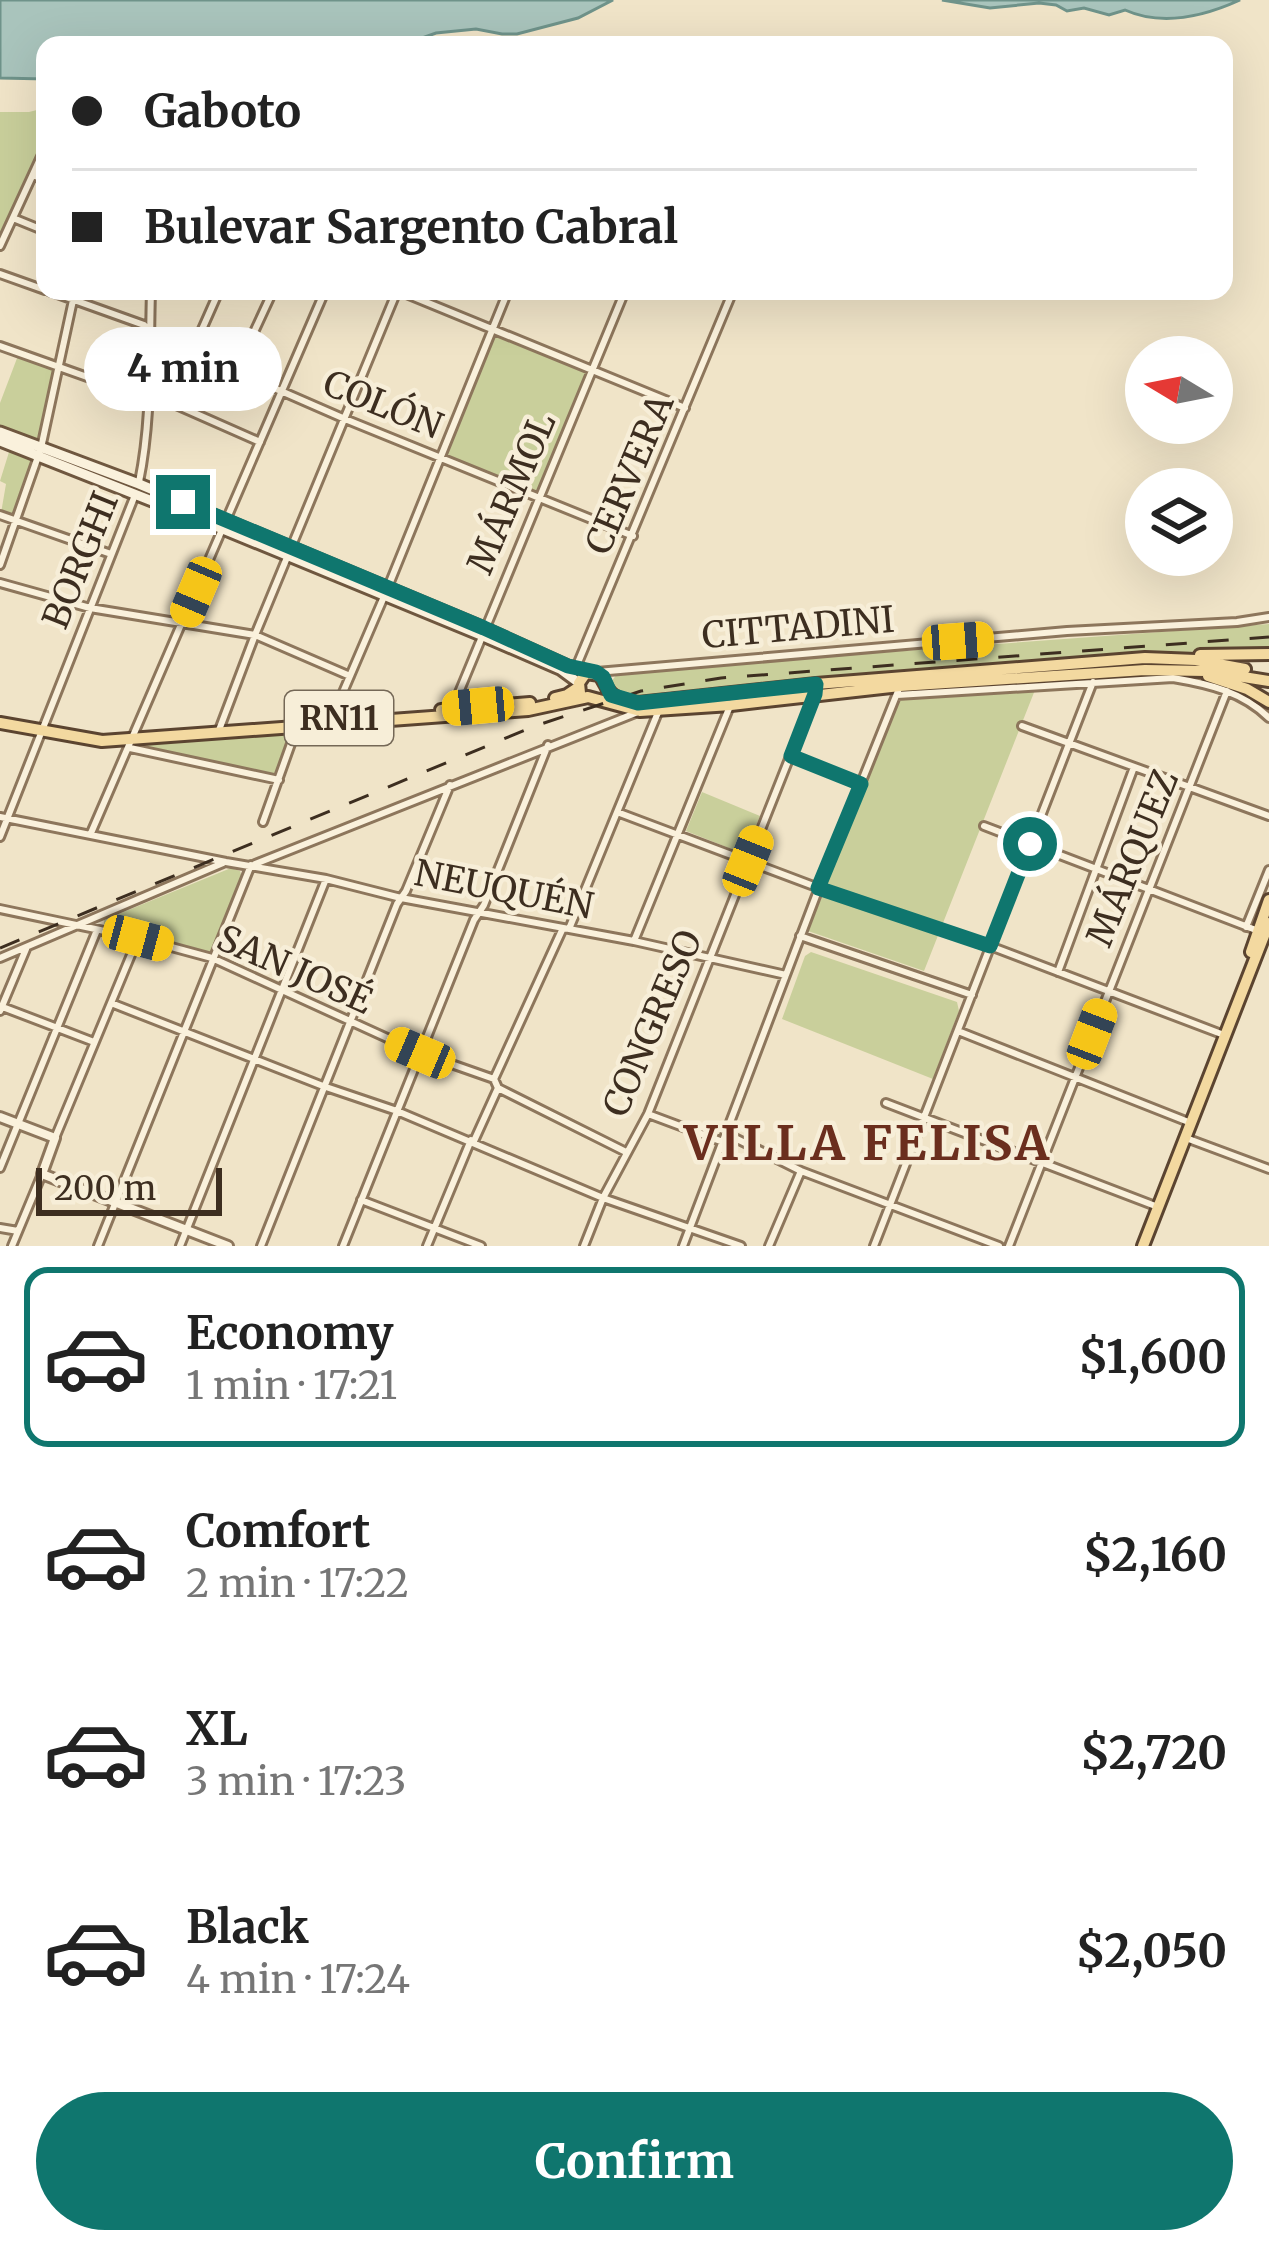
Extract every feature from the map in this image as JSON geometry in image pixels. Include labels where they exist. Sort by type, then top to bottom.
[{"type":"main road","points":[[0,437],[483,632],[613,705],[641,711],[731,705],[816,689],[898,691],[1111,671],[1188,670],[1269,677]]},
{"type":"main road","points":[[599,678],[611,695],[638,703],[1145,658],[1269,654]]},
{"type":"main road","points":[[1145,658],[1196,660],[1269,677]]},
{"type":"main road","points":[[1188,670],[1247,689],[1269,702]]},
{"type":"main road","name":"RN11","points":[[132,740],[526,704],[567,695],[581,685],[582,676],[599,678]]},
{"type":"main road","points":[[581,685],[601,693],[599,678]]},
{"type":"main road","name":"RN11","points":[[0,720],[150,746],[219,730],[334,722]]},
{"type":"main road","points":[[1143,1246],[1241,990],[1269,900]]},
{"type":"street","points":[[0,246],[36,168]]},
{"type":"street","points":[[13,218],[36,227]]},
{"type":"street","name":"COLÓN","points":[[0,274],[36,286]]},
{"type":"street","points":[[0,566],[40,452],[74,300]]},
{"type":"street","name":"COLÓN","points":[[86,300],[282,392],[633,536]]},
{"type":"street","name":"BORGHI","points":[[0,837],[4,817],[137,489],[146,451],[151,300]]},
{"type":"street","points":[[192,352],[215,300]]},
{"type":"street","points":[[236,371],[269,300]]},
{"type":"street","points":[[91,835],[321,300]]},
{"type":"street","points":[[219,730],[394,300]]},
{"type":"street","points":[[421,300],[685,408]]},
{"type":"street","points":[[334,722],[504,300]]},
{"type":"street","name":"MÁRMOL","points":[[452,713],[621,300]]},
{"type":"street","name":"CERVERA","points":[[581,685],[633,536],[730,300]]},
{"type":"street","points":[[0,346],[149,396],[260,442]]},
{"type":"street","points":[[0,515],[111,554]]},
{"type":"street","points":[[0,583],[90,608],[255,635],[350,676]]},
{"type":"street","name":"CITTADINI","points":[[599,678],[618,669],[1269,617]]},
{"type":"street","points":[[683,1246],[898,691],[1173,678],[1227,691],[1269,718]]},
{"type":"street","points":[[874,1246],[1093,682]]},
{"type":"street","name":"CONGRESO","points":[[584,1246],[603,1198],[648,1114],[816,689]]},
{"type":"street","name":"MÁRQUEZ","points":[[1009,1246],[1227,691]]},
{"type":"street","points":[[602,726],[613,705]]},
{"type":"street","points":[[634,941],[731,705]]},
{"type":"street","points":[[427,1246],[660,708]]},
{"type":"street","points":[[98,1246],[251,865],[641,711],[652,727]]},
{"type":"street","points":[[1022,726],[1269,816]]},
{"type":"street","points":[[263,822],[297,728]]},
{"type":"street","points":[[344,1246],[548,745]]},
{"type":"street","points":[[150,746],[279,780]]},
{"type":"street","points":[[791,756],[861,784]]},
{"type":"street","points":[[1058,972],[1134,767]]},
{"type":"street","points":[[261,1246],[450,785]]},
{"type":"street","points":[[616,812],[1224,1035]]},
{"type":"street","name":"NEUQUÉN","points":[[4,817],[786,975]]},
{"type":"street","points":[[984,826],[1261,930],[1269,870]]},
{"type":"street","points":[[0,958],[226,862]]},
{"type":"street","points":[[179,1246],[326,879]]},
{"type":"street","name":"SAN JOSÉ","points":[[0,909],[212,958],[496,1084],[626,1153]]},
{"type":"street","points":[[0,1168],[97,930]]},
{"type":"street","points":[[800,936],[971,995]]},
{"type":"street","points":[[12,1246],[138,938]]},
{"type":"street","points":[[27,945],[1,1008],[94,1042]]},
{"type":"street","points":[[111,1003],[397,1111],[603,1198],[741,1246]]},
{"type":"street","points":[[958,1031],[1192,1123]]},
{"type":"street","points":[[886,1102],[1159,1207]]},
{"type":"street","points":[[648,1114],[725,1138],[999,1246]]},
{"type":"street","points":[[0,1117],[56,1138]]},
{"type":"street","points":[[1186,1138],[1269,1169]]},
{"type":"street","points":[[769,1246],[801,1171]]},
{"type":"street","points":[[42,1174],[228,1246]]},
{"type":"street","points":[[361,1200],[481,1246]]},
{"type":"street","points":[[0,1228],[18,1231]]},
{"type":"green space","points":[[36,110],[36,168],[0,246],[0,112]]},
{"type":"green space","points":[[492,328],[592,370],[539,497],[441,457]]},
{"type":"green space","points":[[19,353],[59,369],[41,448],[0,432],[0,403]]},
{"type":"green space","points":[[9,452],[34,460],[14,518],[1,513],[6,484],[0,481]]},
{"type":"green space","points":[[1269,624],[1269,648],[891,673],[664,692],[644,698],[618,693],[611,682],[617,674],[682,667]]},
{"type":"green space","points":[[1035,690],[924,971],[808,931],[900,700]]},
{"type":"green space","points":[[297,727],[279,780],[149,752],[146,742]]},
{"type":"green space","points":[[702,792],[760,816],[744,854],[686,831]]},
{"type":"green space","points":[[231,868],[240,871],[242,878],[212,956],[104,925],[104,920]]},
{"type":"green space","points":[[811,952],[957,1002],[959,1011],[933,1079],[782,1019],[805,956]]},
{"type":"water","points":[[0,0],[613,0],[578,18],[517,34],[476,29],[428,36],[36,36],[36,79],[0,78]]},
{"type":"water","points":[[942,0],[1240,0],[1213,11],[1169,19],[1125,10],[1109,15],[1039,3],[990,8]]},
{"type":"railway","points":[[0,948],[535,726],[641,691],[721,678],[1269,637]]},
{"type":"district","name":"VILLA FELISA","points":[[868,1143]]},
{"type":"route","points":[[183,502],[575,669],[596,672],[611,695],[627,701],[816,684],[791,756],[861,784],[818,888],[990,946],[1030,844]]}]
